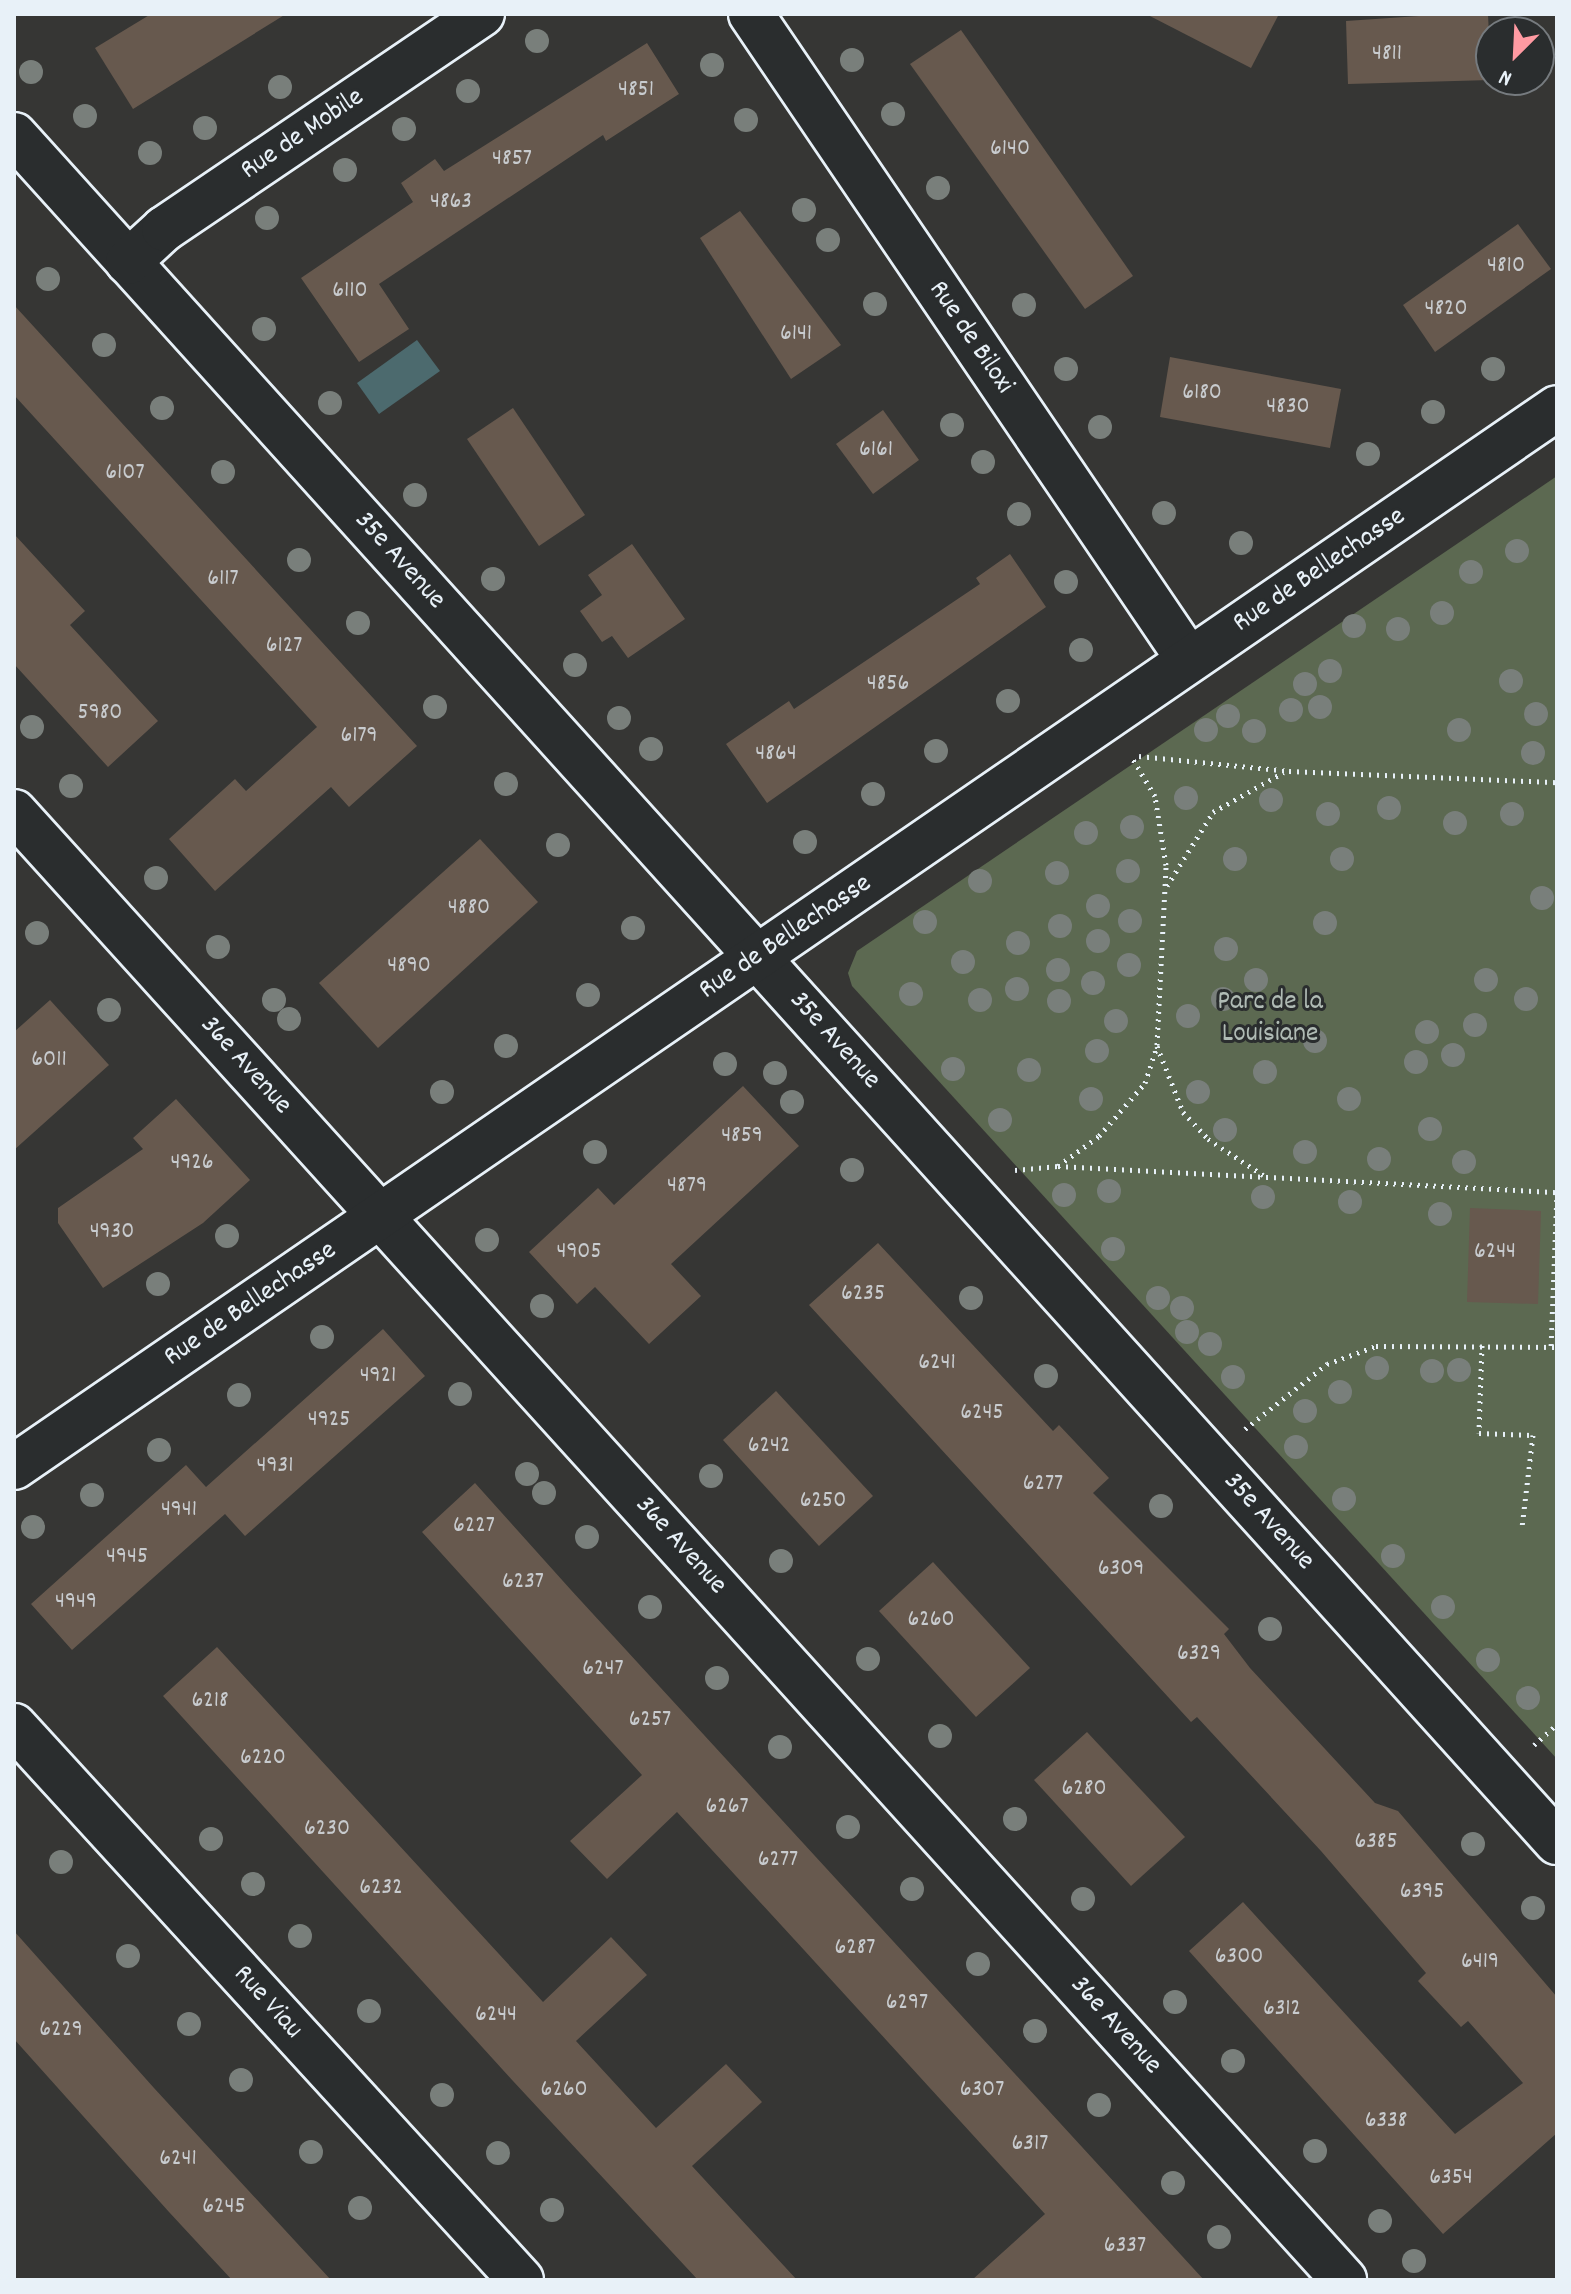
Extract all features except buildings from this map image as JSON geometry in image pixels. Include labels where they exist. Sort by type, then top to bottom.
[{"type":"street","name":"Rue de Mobile","points":[[128,262],[164,229],[482,14]]},
{"type":"street","name":"Rue de Biloxi","points":[[751,14],[1189,660]]},
{"type":"street","name":"35e Avenue","points":[[14,135],[1557,1842]]},
{"type":"street","name":"Rue de Bellechasse","points":[[14,1467],[1557,408]]},
{"type":"street","name":"36e Avenue","points":[[14,812],[1344,2280]]},
{"type":"street","name":"Rue Viau","points":[[14,1726],[521,2280]]},
{"type":"path","points":[[1058,1166],[1122,1113],[1145,1083],[1157,1045],[1165,891],[1155,796],[1131,755],[1289,771],[1557,782]]},
{"type":"path","points":[[1165,891],[1213,812],[1237,792],[1289,771]]},
{"type":"path","points":[[1157,1045],[1183,1112],[1216,1145],[1266,1177]]},
{"type":"path","points":[[1009,1170],[1058,1166],[1557,1192],[1554,1347],[1406,1341],[1354,1351],[1304,1379],[1244,1429]]},
{"type":"path","points":[[1482,1345],[1479,1433],[1533,1435],[1522,1527]]},
{"type":"path","points":[[1532,1746],[1557,1724]]},
{"type":"green space","name":"Parc de la Louisiane","points":[[1557,476],[1557,1759],[852,986],[848,973],[857,951]]},
{"type":"water","points":[[417,340],[440,371],[379,414],[357,383]]}]
